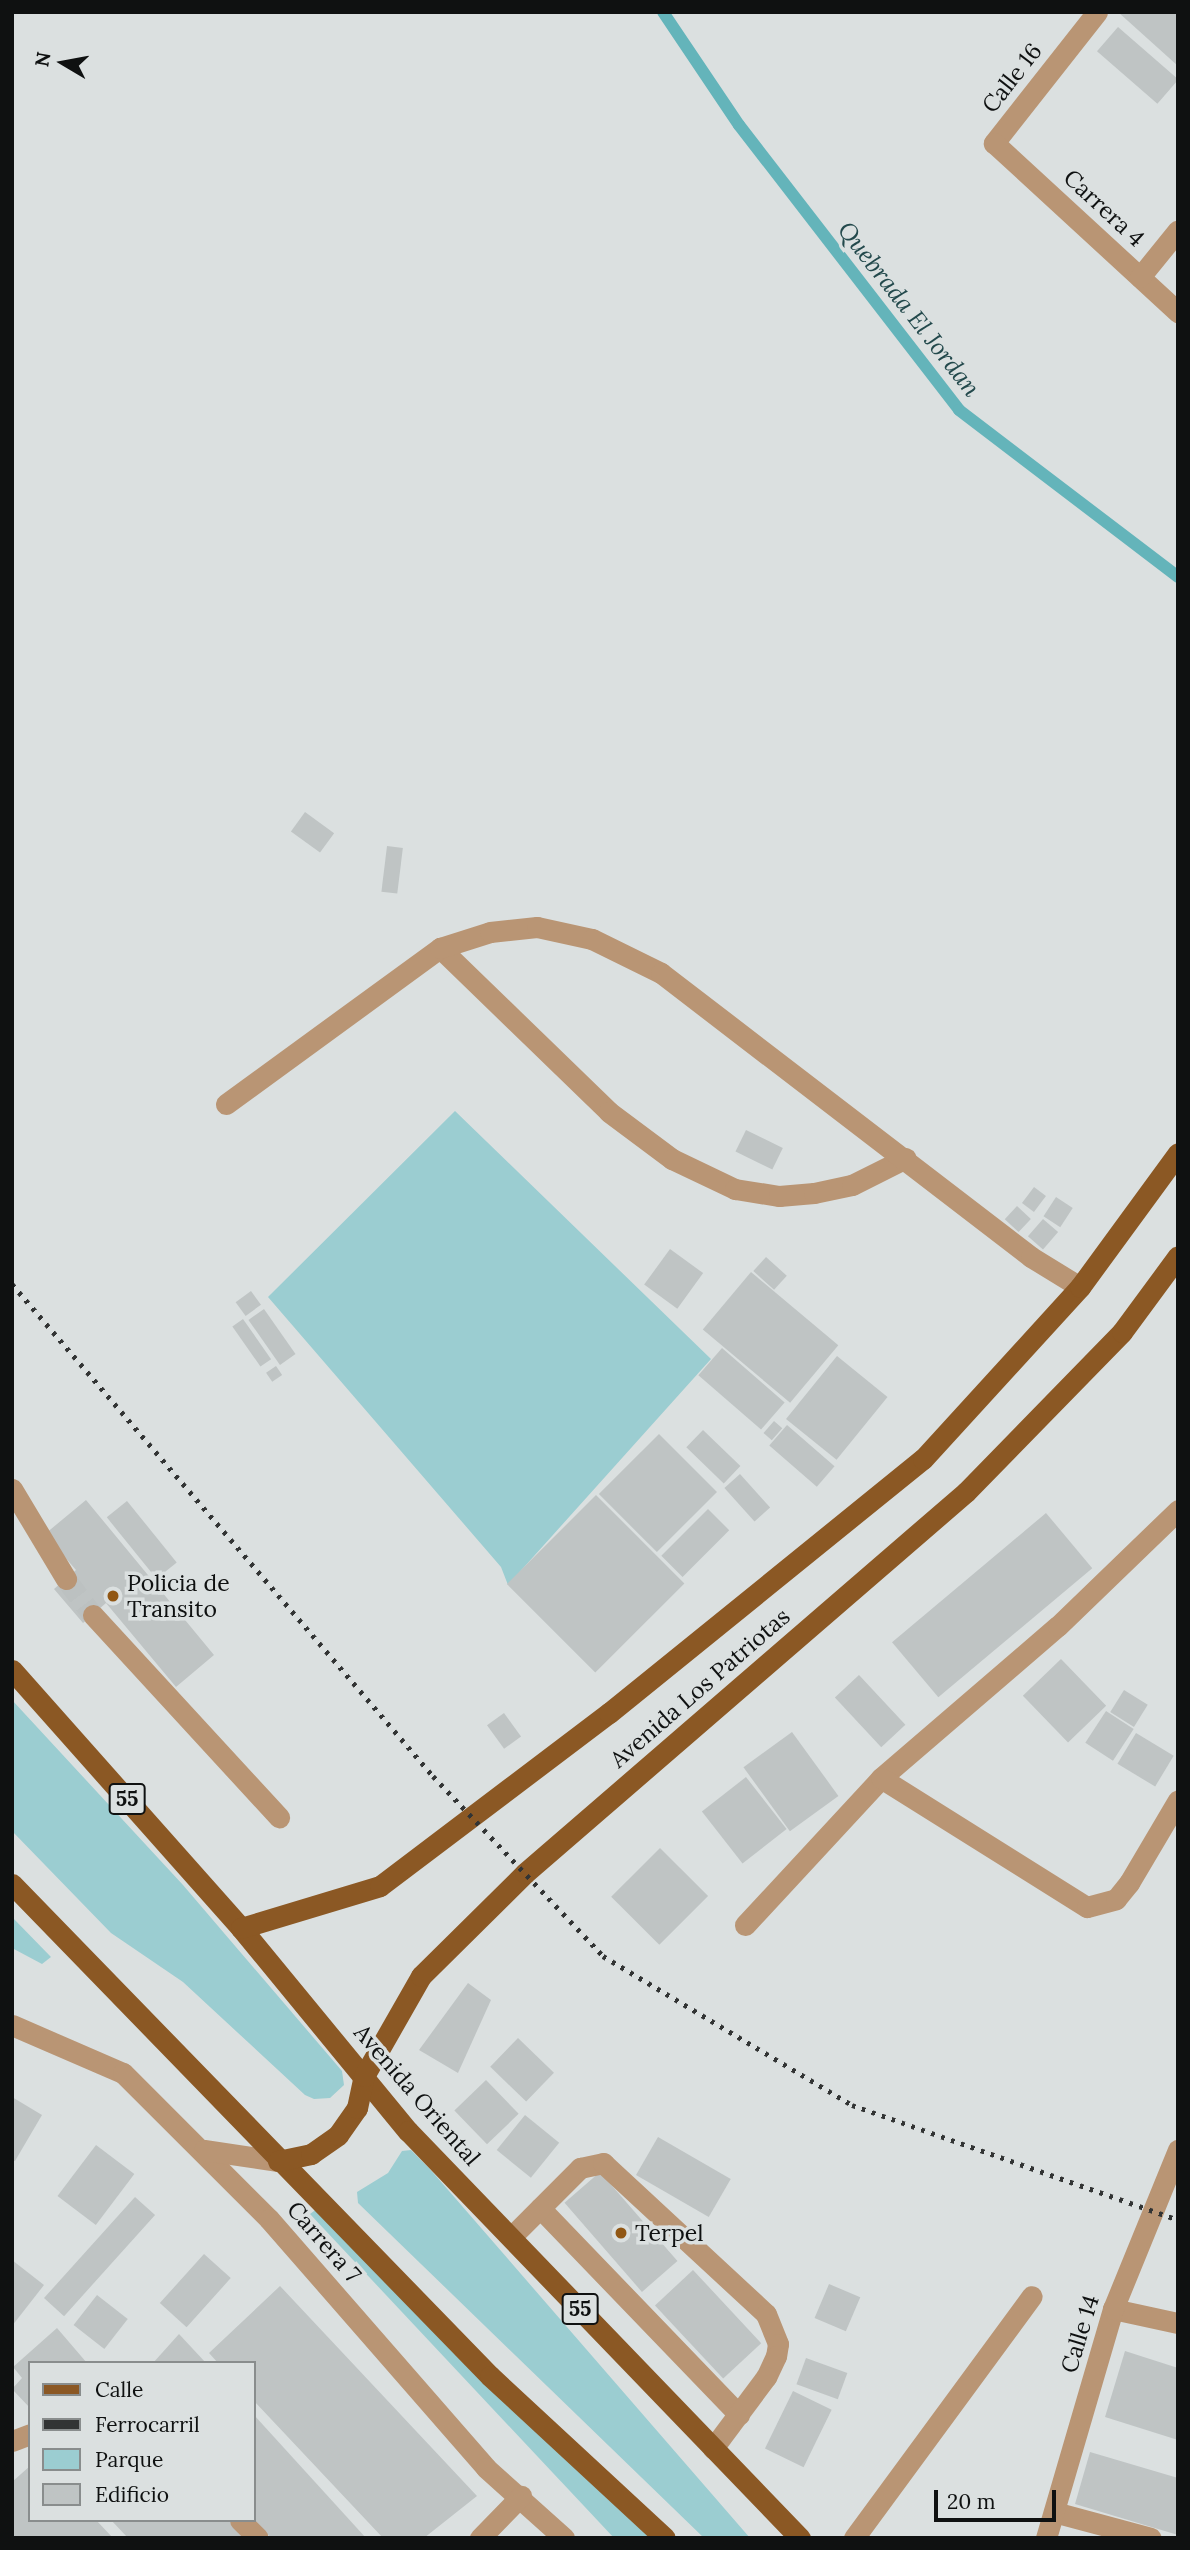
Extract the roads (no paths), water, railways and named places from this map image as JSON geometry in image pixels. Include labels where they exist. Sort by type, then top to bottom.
[{"type":"main road","name":"Avenida Los Patriotas","points":[[241,1927],[380,1886],[608,1713],[923,1459],[1080,1287],[1178,1153]]},
{"type":"main road","name":"Avenida Los Patriotas","points":[[278,2161],[311,2154],[338,2135],[357,2108],[364,2076],[421,1976],[524,1873],[967,1492],[1122,1332],[1178,1256]]},
{"type":"main road","name":"Avenida Oriental","points":[[12,1670],[241,1927],[408,2131],[800,2538]]},
{"type":"main road","points":[[12,1884],[278,2161],[490,2376],[665,2538]]},
{"type":"street","name":"Calle 16","points":[[994,143],[1097,12]]},
{"type":"street","name":"Carrera 4","points":[[994,143],[1178,312]]},
{"type":"street","points":[[1140,277],[1178,230]]},
{"type":"street","points":[[226,1104],[440,948],[490,932],[537,928],[592,939],[661,974],[906,1158],[1031,1257],[1080,1287]]},
{"type":"street","points":[[440,948],[608,1112],[672,1159],[735,1189],[779,1196],[814,1193],[852,1185],[906,1158]]},
{"type":"street","points":[[12,1489],[66,1579]]},
{"type":"street","points":[[745,1925],[881,1779],[1058,1626],[1178,1510]]},
{"type":"street","points":[[93,1615],[279,1817]]},
{"type":"street","points":[[881,1779],[1087,1906],[1103,1906],[1122,1891],[1178,1800]]},
{"type":"street","name":"Carrera 7","points":[[12,2025],[123,2073],[204,2150],[486,2468],[521,2496],[555,2535]]},
{"type":"street","points":[[204,2150],[278,2161]]},
{"type":"street","name":"Calle 14","points":[[1046,2538],[1113,2309],[1178,2150]]},
{"type":"street","points":[[511,2237],[580,2168],[595,2161],[610,2165],[766,2314],[778,2344],[776,2356],[713,2448]]},
{"type":"street","points":[[540,2208],[738,2415]]},
{"type":"street","points":[[854,2538],[1032,2296]]},
{"type":"street","points":[[1113,2309],[1178,2323]]},
{"type":"street","points":[[480,2538],[521,2496]]},
{"type":"street","points":[[1054,2512],[1151,2538]]},
{"type":"street","points":[[242,2522],[258,2538]]},
{"type":"waterway","name":"Quebrada El Jordan","points":[[663,12],[739,125],[959,410],[1178,577]]},
{"type":"tunnel","points":[[66,1579],[93,1615]]},
{"type":"railway","points":[[12,1284],[433,1776],[603,1956],[852,2105],[1178,2220]]},
{"type":"place","name":"Policia de Transito","points":[[113,1596]]},
{"type":"place","name":"Terpel","points":[[621,2233]]}]
